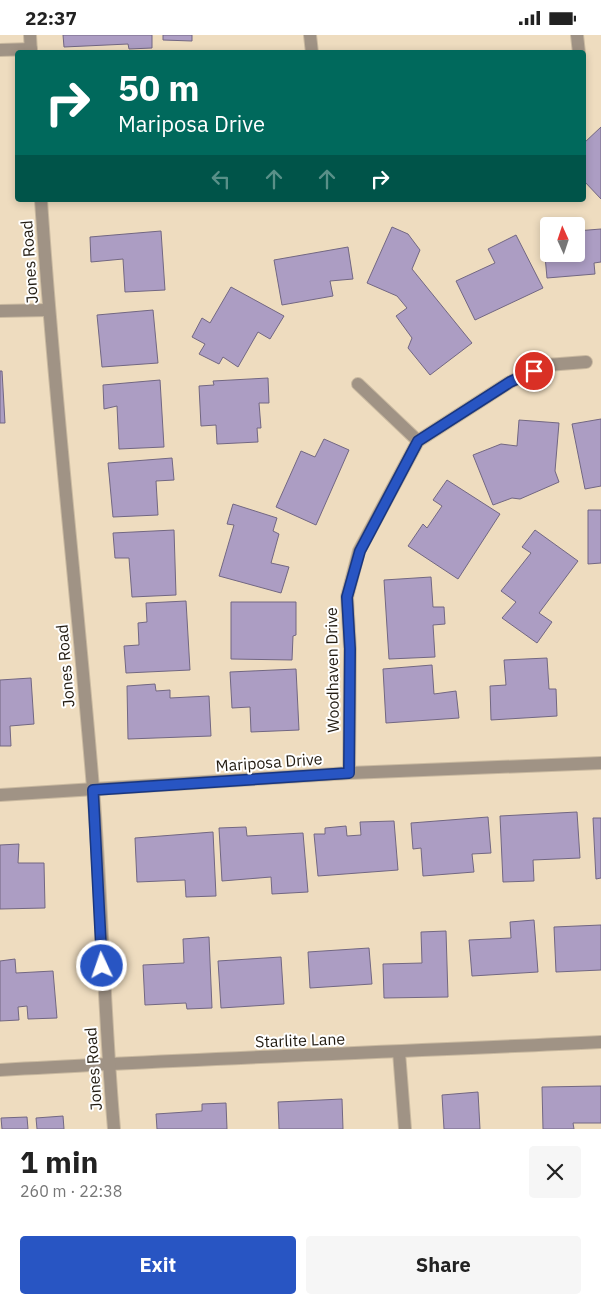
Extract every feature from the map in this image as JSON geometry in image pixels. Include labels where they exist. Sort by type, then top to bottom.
[{"type":"street","points":[[30,35],[31,50]]},
{"type":"street","points":[[310,35],[312,50]]},
{"type":"street","points":[[577,35],[579,50]]},
{"type":"street","points":[[0,50],[15,50]]},
{"type":"street","name":"Jones Road","points":[[41,202],[48,309],[93,790],[108,1063],[114,1129]]},
{"type":"street","points":[[0,311],[48,309]]},
{"type":"street","name":"Woodhaven Drive","points":[[349,773],[350,649],[347,597],[360,551],[418,441],[510,382],[539,368],[546,365],[586,362]]},
{"type":"street","points":[[358,384],[418,441]]},
{"type":"street","name":"Mariposa Drive","points":[[0,795],[349,773],[601,763]]},
{"type":"street","name":"Starlite Lane","points":[[0,1070],[108,1063],[601,1042]]},
{"type":"street","points":[[399,1052],[405,1129]]},
{"type":"building","points":[[63,35],[152,35],[152,48],[129,49],[128,44],[64,47]]},
{"type":"building","points":[[163,35],[192,35],[192,41],[163,40]]},
{"type":"building","points":[[601,127],[601,199],[586,183],[586,141]]},
{"type":"building","points":[[392,227],[408,234],[420,250],[412,269],[472,343],[430,375],[408,348],[412,338],[396,316],[407,308],[397,296],[367,283]]},
{"type":"building","points":[[601,229],[601,262],[594,263],[595,274],[547,278],[546,263],[585,263],[585,230]]},
{"type":"building","points":[[161,231],[165,290],[125,292],[123,259],[91,262],[90,237]]},
{"type":"building","points":[[516,235],[543,288],[475,320],[456,281],[495,263],[488,249]]},
{"type":"building","points":[[348,247],[353,279],[330,281],[333,296],[282,305],[274,260]]},
{"type":"building","points":[[231,287],[284,316],[270,339],[258,332],[238,367],[223,357],[219,364],[199,354],[205,344],[192,337],[202,318],[210,323]]},
{"type":"building","points":[[153,310],[158,363],[102,367],[97,315]]},
{"type":"building","points":[[0,371],[2,371],[5,423],[0,423]]},
{"type":"building","points":[[268,378],[269,403],[259,403],[261,428],[257,428],[258,442],[217,444],[216,425],[201,426],[199,386],[214,385],[213,381]]},
{"type":"building","points":[[160,380],[164,447],[119,449],[117,406],[104,409],[103,385]]},
{"type":"building","points":[[601,419],[601,486],[585,489],[572,424]]},
{"type":"building","points":[[519,420],[559,423],[555,471],[559,482],[520,499],[512,498],[493,505],[473,455],[501,444],[517,446]]},
{"type":"building","points":[[324,439],[349,450],[316,525],[276,507],[301,451],[315,457]]},
{"type":"building","points":[[172,458],[174,480],[156,481],[158,515],[113,517],[108,463]]},
{"type":"building","points":[[447,480],[500,514],[458,579],[408,546],[423,524],[427,528],[442,506],[433,500]]},
{"type":"building","points":[[233,504],[277,518],[273,531],[279,534],[271,563],[289,567],[281,593],[219,576],[234,525],[227,524]]},
{"type":"building","points":[[588,510],[601,510],[601,563],[588,564]]},
{"type":"building","points":[[174,530],[176,595],[132,597],[129,558],[115,558],[113,533]]},
{"type":"building","points":[[535,530],[578,561],[539,613],[552,622],[537,643],[502,618],[516,602],[501,591],[531,553],[522,547]]},
{"type":"building","points":[[431,577],[433,607],[444,607],[445,624],[433,625],[435,657],[389,659],[384,580]]},
{"type":"building","points":[[186,601],[190,670],[126,673],[124,646],[139,645],[138,623],[147,622],[146,603]]},
{"type":"building","points":[[231,602],[296,602],[296,635],[293,636],[292,660],[231,659]]},
{"type":"building","points":[[547,658],[549,689],[556,689],[557,716],[491,720],[490,686],[506,685],[504,660]]},
{"type":"building","points":[[432,665],[434,694],[456,691],[459,718],[386,723],[383,669]]},
{"type":"building","points":[[296,669],[299,730],[251,732],[250,707],[232,708],[230,672]]},
{"type":"building","points":[[31,678],[34,724],[10,726],[11,746],[0,746],[0,680]]},
{"type":"building","points":[[155,684],[156,691],[170,690],[170,698],[209,696],[211,736],[128,739],[127,686]]},
{"type":"building","points":[[577,812],[580,858],[533,860],[534,881],[503,882],[500,816]]},
{"type":"building","points":[[488,817],[491,853],[472,854],[474,872],[423,876],[421,848],[413,849],[411,823]]},
{"type":"building","points":[[593,818],[601,818],[601,878],[596,879]]},
{"type":"building","points":[[394,821],[398,870],[318,876],[314,834],[325,834],[325,828],[346,826],[347,836],[361,835],[360,822]]},
{"type":"building","points":[[246,827],[247,836],[303,833],[308,892],[272,894],[271,877],[222,881],[219,828]]},
{"type":"building","points":[[213,832],[216,896],[186,897],[185,880],[137,882],[135,838]]},
{"type":"building","points":[[19,844],[18,863],[44,863],[45,908],[0,909],[0,845]]},
{"type":"building","points":[[534,920],[538,972],[472,976],[469,940],[511,938],[510,922]]},
{"type":"building","points":[[601,925],[601,970],[556,972],[554,927]]},
{"type":"building","points":[[446,931],[448,997],[384,998],[383,964],[422,963],[421,932]]},
{"type":"building","points":[[209,937],[212,1008],[187,1009],[186,1003],[145,1005],[143,965],[184,963],[183,939]]},
{"type":"building","points":[[369,948],[372,984],[310,988],[308,952]]},
{"type":"building","points":[[281,957],[284,1004],[221,1008],[218,961]]},
{"type":"building","points":[[15,959],[16,973],[53,971],[57,1018],[28,1019],[27,1006],[18,1007],[19,1020],[0,1021],[0,961]]},
{"type":"building","points":[[601,1086],[601,1123],[573,1123],[574,1129],[543,1129],[542,1087]]},
{"type":"building","points":[[478,1092],[480,1129],[444,1129],[442,1095]]},
{"type":"building","points":[[342,1099],[343,1129],[279,1129],[278,1102]]},
{"type":"building","points":[[226,1103],[227,1129],[157,1129],[156,1114],[202,1111],[202,1104]]},
{"type":"building","points":[[63,1116],[64,1129],[37,1129],[36,1118]]},
{"type":"building","points":[[27,1117],[28,1129],[2,1129],[1,1118]]},
{"type":"route","points":[[102,966],[93,790],[349,773],[350,649],[347,597],[360,551],[418,441],[510,382],[534,371]]}]
